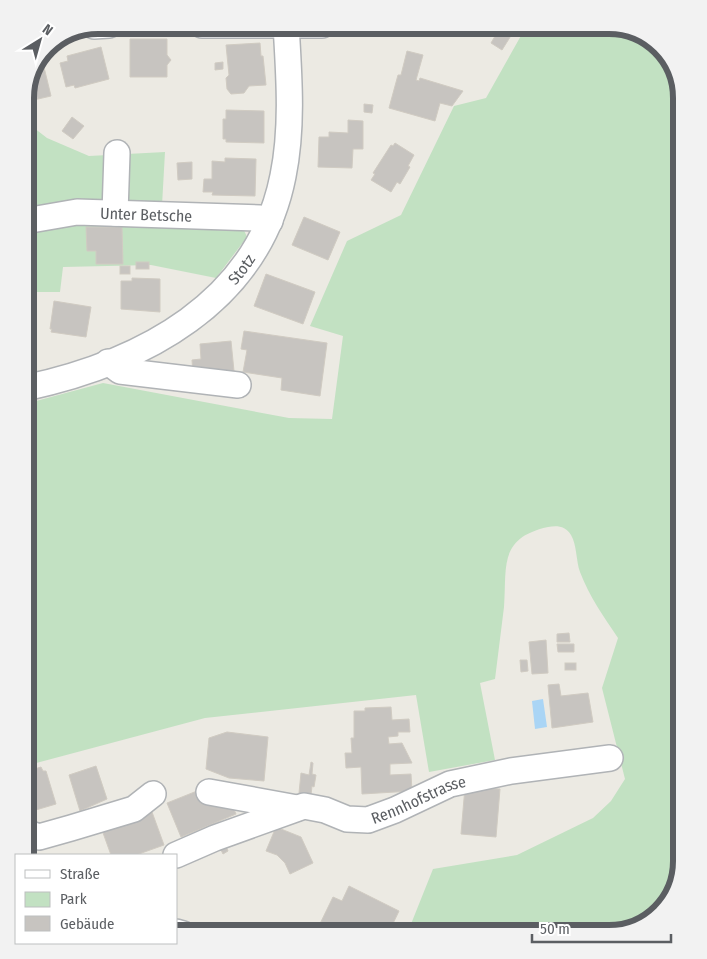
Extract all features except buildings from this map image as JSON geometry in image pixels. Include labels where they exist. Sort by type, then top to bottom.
[{"type":"street","name":"Stotz","points":[[34,386],[50,383],[108,362],[155,342],[212,304],[244,268],[270,221],[279,192],[286,158],[290,100],[286,34]]},
{"type":"street","points":[[115,213],[117,154]]},
{"type":"street","name":"Unter Betsche","points":[[34,219],[77,212],[260,218],[270,221]]},
{"type":"street","points":[[108,362],[120,371],[238,386]]},
{"type":"street","name":"Rennhofstrasse","points":[[178,854],[215,838],[304,806],[325,810],[347,818],[368,820],[395,810],[450,784],[511,771],[610,758]]},
{"type":"street","points":[[209,792],[298,808]]},
{"type":"street","points":[[34,835],[39,837],[134,809],[153,794]]},
{"type":"green space","points":[[522,34],[613,34],[630,37],[638,40],[657,56],[665,66],[673,89],[673,870],[665,893],[655,907],[641,917],[618,925],[411,925],[433,869],[517,855],[593,818],[611,801],[625,779],[602,688],[618,638],[597,606],[584,581],[579,568],[573,539],[569,532],[561,527],[548,527],[532,532],[520,539],[508,556],[495,679],[480,683],[495,760],[429,772],[416,695],[205,718],[34,764],[34,402],[103,383],[289,418],[332,419],[343,336],[310,326],[347,241],[401,215],[454,106],[486,98]]},
{"type":"green space","points":[[34,128],[47,138],[89,156],[165,152],[161,223],[243,228],[247,237],[216,278],[151,265],[63,267],[60,292],[34,292]]},
{"type":"water","points":[[543,699],[547,727],[535,729],[532,701]]}]
